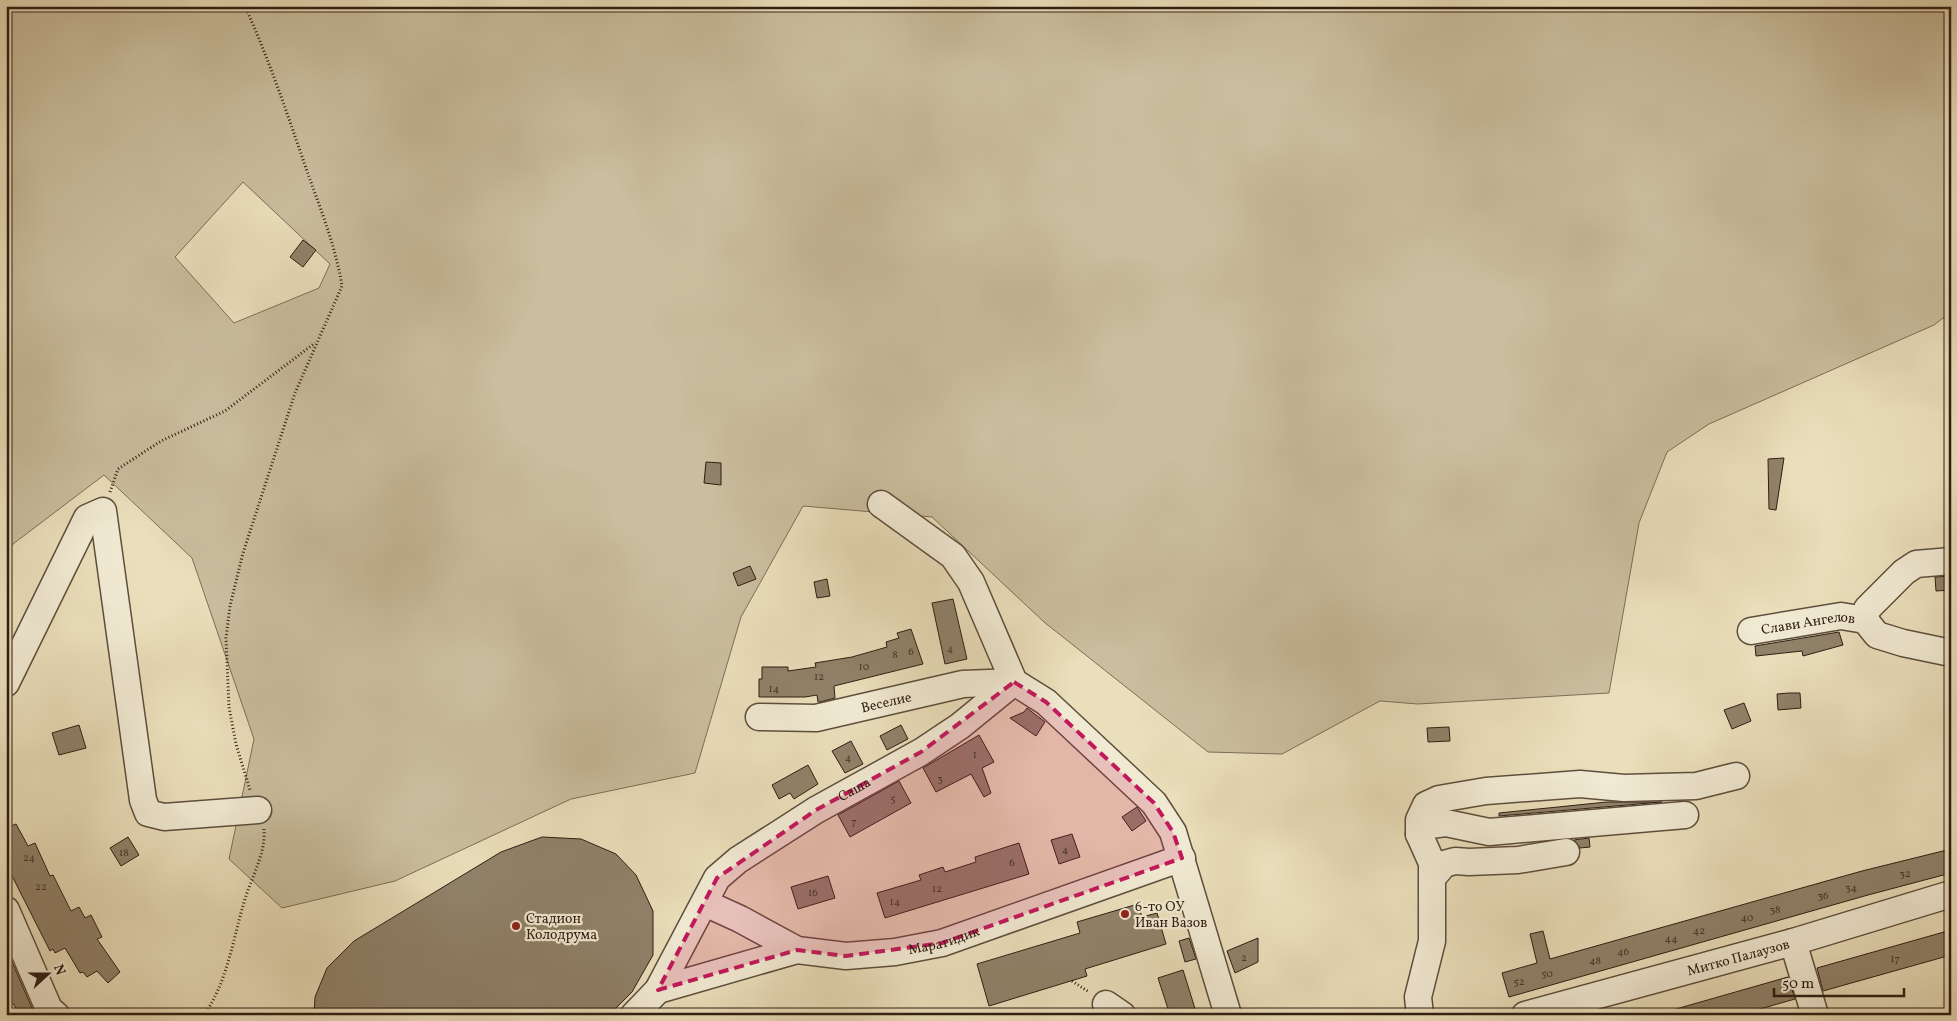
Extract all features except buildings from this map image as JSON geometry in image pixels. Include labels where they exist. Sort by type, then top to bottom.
[{"type":"street","points":[[882,504],[953,556],[971,582],[1014,682],[1046,702],[1154,804],[1173,832],[1228,1015]]},
{"type":"street","points":[[6,683],[26,646],[87,518],[103,511],[143,800],[148,813],[164,817],[258,810]]},
{"type":"street","name":"Слави Ангелов","points":[[1865,620],[1867,610],[1904,572],[1916,564],[1951,561]]},
{"type":"street","name":"Слави Ангелов","points":[[1751,631],[1841,616],[1865,620],[1878,635],[1903,643],[1951,652]]},
{"type":"street","name":"Веселие","points":[[759,718],[816,718],[963,684],[1014,682]]},
{"type":"street","name":"Саша","points":[[658,990],[717,878],[738,860],[816,810],[921,752],[960,726],[1014,682]]},
{"type":"street","points":[[1420,1015],[1418,997],[1432,940],[1432,864],[1419,834],[1419,820],[1426,805],[1439,799],[1486,791],[1580,784],[1624,788],[1696,786],[1736,776]]},
{"type":"street","points":[[1419,834],[1430,825],[1446,823],[1489,832],[1685,815]]},
{"type":"street","points":[[1433,876],[1444,864],[1455,861],[1518,860],[1566,852]]},
{"type":"street","name":"Марагидик","points":[[705,903],[740,919],[797,950],[846,956],[895,952],[942,943],[1182,858]]},
{"type":"street","name":"Митко Палаузов","points":[[1525,1015],[1793,942],[1951,894]]},
{"type":"street","points":[[6,910],[49,1009],[56,1015]]},
{"type":"street","points":[[1793,942],[1815,1015]]},
{"type":"street","points":[[634,1015],[658,990],[797,950]]},
{"type":"path","points":[[204,1015],[224,977],[245,900],[253,874],[262,855],[265,840],[263,824],[236,744],[232,724],[226,672],[226,638],[230,606],[243,553],[295,393],[342,286],[339,268],[274,76],[244,6]]},
{"type":"path","points":[[103,511],[118,469],[161,441],[225,411],[317,342]]},
{"type":"highlighted area","points":[[1014,682],[1046,702],[1154,803],[1173,832],[1182,858],[942,943],[846,956],[797,950],[658,990],[717,878],[816,810],[921,752]]},
{"type":"shaded area","points":[[6,6],[1951,6],[1951,312],[1934,325],[1709,424],[1667,452],[1639,523],[1609,693],[1418,704],[1380,701],[1282,754],[1208,752],[1044,622],[932,517],[803,506],[741,617],[695,773],[571,799],[395,881],[282,908],[229,859],[254,739],[192,558],[104,475],[13,544],[6,559]],"holes":[[[243,182],[330,264],[319,288],[234,323],[175,257]]]},
{"type":"place","name":"6-то ОУ Иван Вазов","points":[[1125,914]]},
{"type":"place","name":"Стадион Колодрума","points":[[516,926]]}]
